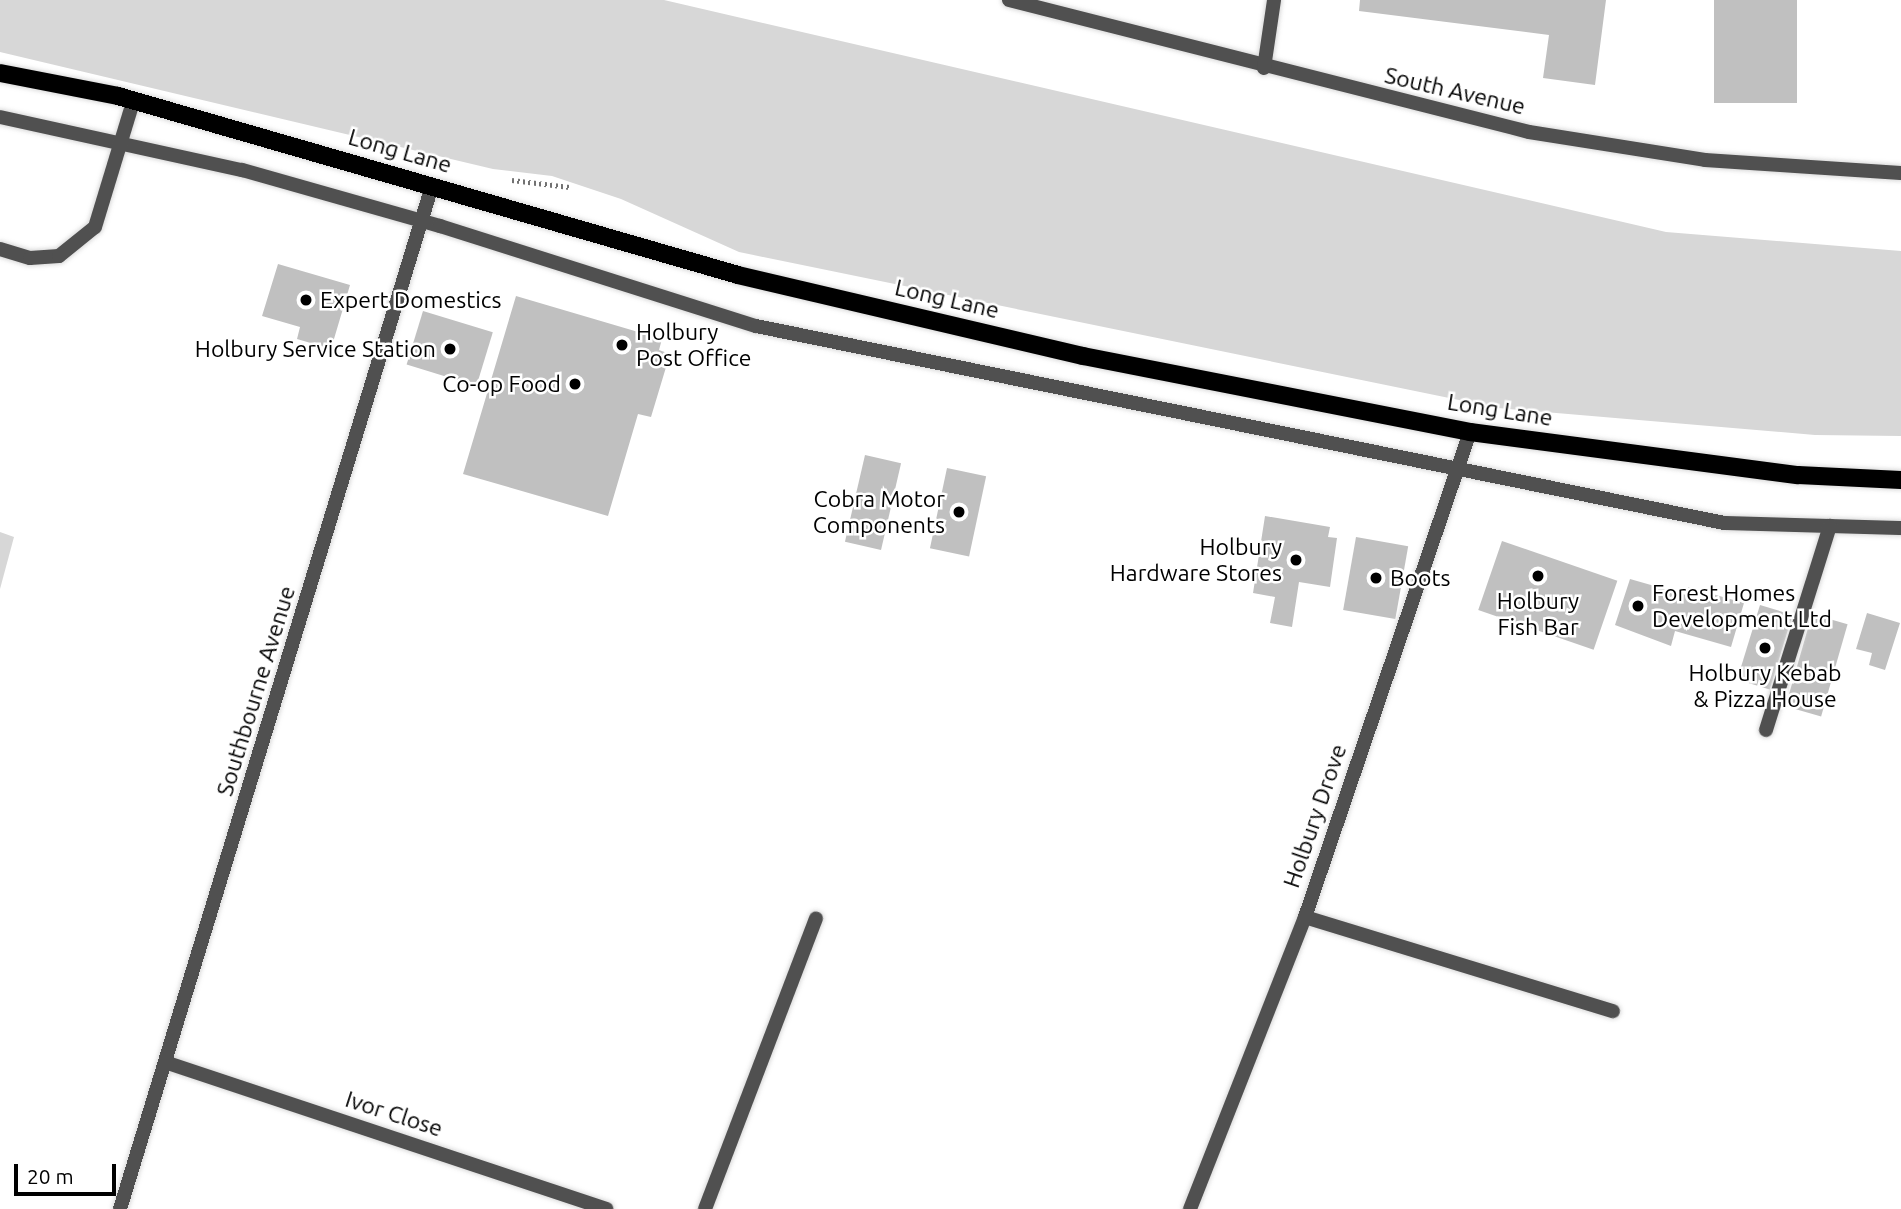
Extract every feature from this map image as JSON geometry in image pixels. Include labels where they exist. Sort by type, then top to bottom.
[{"type":"main road","name":"Long Lane","points":[[0,73],[133,102],[778,285],[1083,356],[1470,432],[1798,475],[1901,480]]},
{"type":"street","name":"South Avenue","points":[[1009,0],[1264,68],[1586,142],[1706,160],[1901,173]]},
{"type":"street","points":[[1264,68],[1273,0]]},
{"type":"street","points":[[0,248],[30,258],[59,256],[82,241],[95,227],[124,143],[133,102]]},
{"type":"street","points":[[0,117],[242,170],[422,222],[741,322],[1458,472],[1724,523],[1901,528]]},
{"type":"street","name":"Southbourne Avenue","points":[[120,1209],[168,1063],[432,186]]},
{"type":"street","name":"Holbury Drove","points":[[1190,1209],[1305,917],[1470,432]]},
{"type":"street","points":[[1766,730],[1830,526]]},
{"type":"street","points":[[1305,917],[1613,1011]]},
{"type":"street","points":[[705,1209],[816,919]]},
{"type":"street","name":"Ivor Close","points":[[168,1063],[606,1209]]},
{"type":"path","points":[[505,180],[569,187]]},
{"type":"shaded area","points":[[0,0],[664,0],[1666,232],[1901,251],[1901,436],[1815,435],[1498,408],[739,252],[621,199],[552,176],[493,169],[0,52]]},
{"type":"shaded area","points":[[0,532],[14,537],[0,589]]},
{"type":"building","points":[[1360,0],[1606,0],[1595,85],[1543,78],[1549,35],[1359,11]]},
{"type":"building","points":[[1714,0],[1797,0],[1797,103],[1714,103]]},
{"type":"building","name":"Expert Domestics","points":[[278,264],[350,285],[331,349],[297,339],[300,327],[262,316]]},
{"type":"building","name":"Co-op Food","points":[[516,296],[662,339],[659,350],[670,354],[651,417],[638,414],[608,516],[463,474]]},
{"type":"building","name":"Holbury Service Station","points":[[423,311],[493,332],[476,386],[407,365]]},
{"type":"building","points":[[865,455],[901,463],[881,550],[845,542]]},
{"type":"building","name":"Cobra Motor Components","points":[[947,468],[986,476],[969,557],[930,548]]},
{"type":"building","name":"Holbury Hardware Stores","points":[[1265,516],[1330,527],[1328,537],[1337,538],[1330,587],[1299,582],[1292,627],[1270,623],[1275,597],[1253,593]]},
{"type":"building","name":"Boots","points":[[1356,537],[1408,546],[1395,619],[1343,610]]},
{"type":"building","points":[[1502,541],[1617,581],[1594,650],[1478,610]]},
{"type":"building","points":[[1630,579],[1686,595],[1688,587],[1744,603],[1731,647],[1675,631],[1671,646],[1615,625]]},
{"type":"building","name":"Holbury Kebab & Pizza House","points":[[1760,605],[1793,615],[1770,690],[1737,680]]},
{"type":"building","points":[[1867,613],[1900,623],[1885,670],[1869,665],[1872,653],[1856,649]]},
{"type":"building","points":[[1812,614],[1848,624],[1821,716],[1786,706]]},
{"type":"place","name":"Expert Domestics","points":[[306,300]]},
{"type":"place","name":"Holbury Post Office","points":[[622,345]]},
{"type":"place","name":"Holbury Service Station","points":[[450,349]]},
{"type":"place","name":"Co-op Food","points":[[575,384]]},
{"type":"place","name":"Cobra Motor Components","points":[[959,512]]},
{"type":"place","name":"Holbury Hardware Stores","points":[[1296,560]]},
{"type":"place","name":"Holbury Fish Bar","points":[[1538,576]]},
{"type":"place","name":"Boots","points":[[1376,578]]},
{"type":"place","name":"Forest Homes Development Ltd","points":[[1638,606]]},
{"type":"place","name":"Holbury Kebab & Pizza House","points":[[1765,648]]}]
